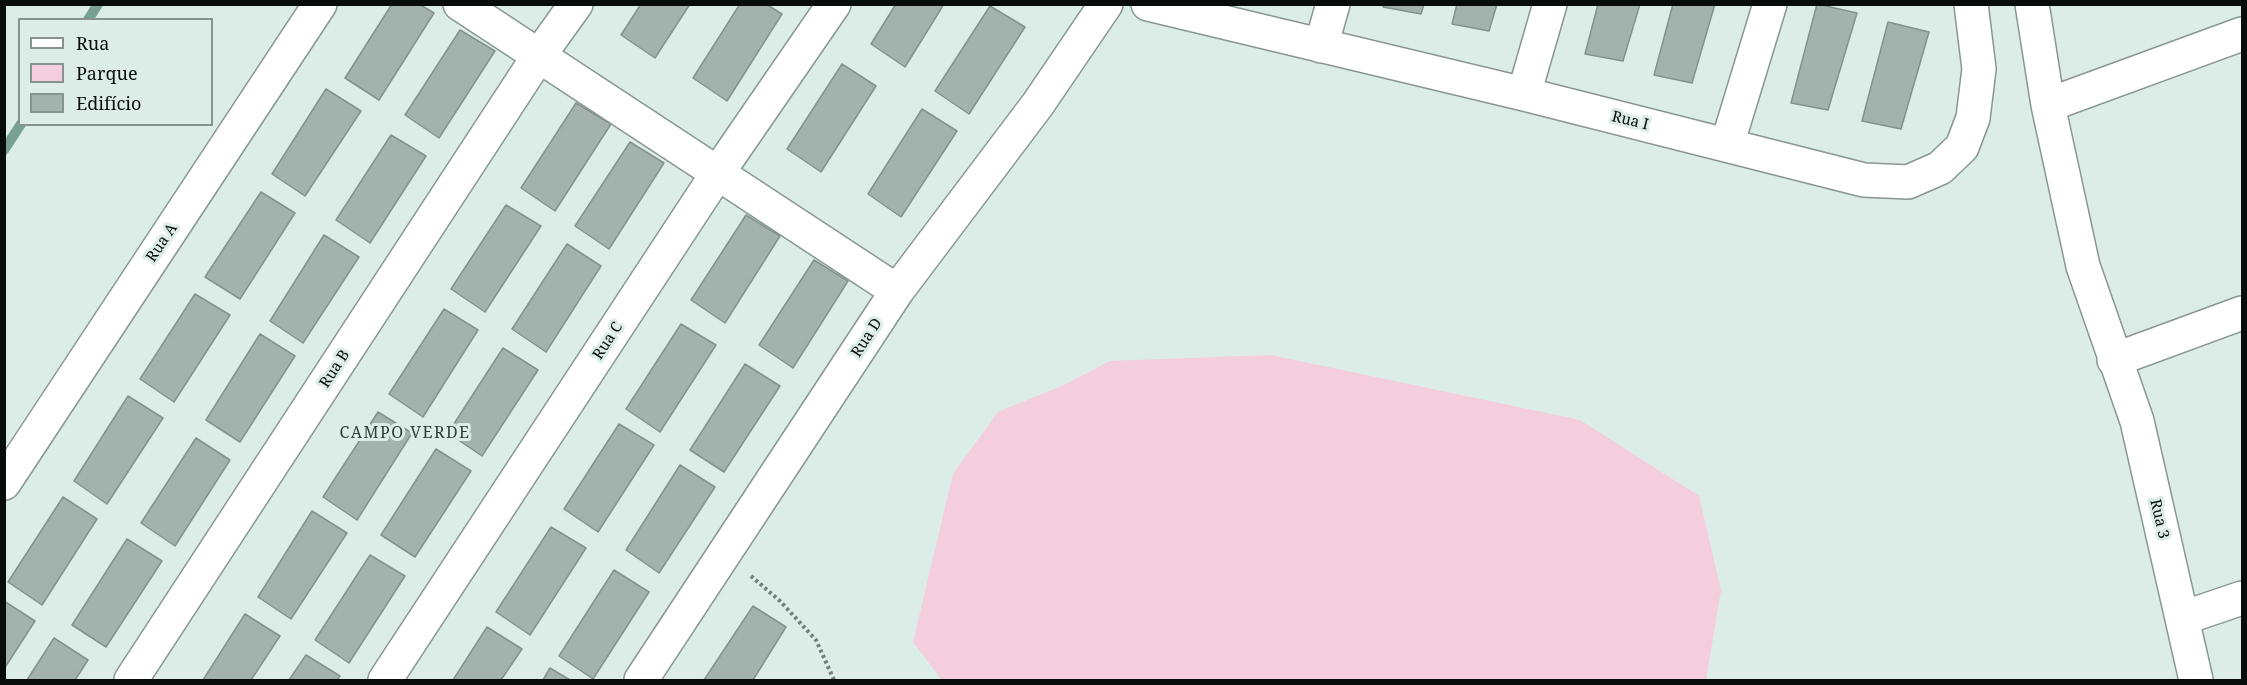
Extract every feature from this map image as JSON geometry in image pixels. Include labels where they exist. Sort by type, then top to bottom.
[{"type":"street","name":"Rua A","points":[[4,483],[320,4]]},
{"type":"street","points":[[460,4],[897,291]]},
{"type":"street","points":[[538,57],[576,4]]},
{"type":"street","name":"Rua C","points":[[385,681],[717,174],[834,4]]},
{"type":"street","name":"Rua D","points":[[641,681],[897,291],[1038,104],[1106,4]]},
{"type":"street","name":"Rua I","points":[[1148,4],[1524,94],[1864,180],[1908,182],[1941,168],[1962,147],[1973,118],[1979,69],[1971,4]]},
{"type":"street","points":[[1321,46],[1333,4]]},
{"type":"street","points":[[1524,94],[1550,4]]},
{"type":"street","points":[[1727,145],[1770,4]]},
{"type":"street","name":"Rua 3","points":[[2032,4],[2048,105],[2083,266],[2137,421],[2196,681]]},
{"type":"street","points":[[2048,105],[2242,34]]},
{"type":"street","name":"Rua B","points":[[131,681],[538,57]]},
{"type":"street","points":[[2114,360],[2242,313]]},
{"type":"street","points":[[2183,618],[2242,598]]},
{"type":"path","points":[[725,554],[780,601],[816,640],[834,681]]},
{"type":"green space","points":[[1271,355],[1580,420],[1699,496],[1721,590],[1706,680],[942,680],[913,642],[953,474],[998,412],[1064,385],[1110,361]]},
{"type":"building","points":[[392,4],[419,4],[434,13],[379,100],[345,78]]},
{"type":"building","points":[[641,4],[690,4],[655,58],[621,35]]},
{"type":"building","points":[[740,4],[766,4],[782,14],[727,101],[693,78]]},
{"type":"building","points":[[896,4],[944,4],[905,67],[871,44]]},
{"type":"building","points":[[1384,4],[1424,4],[1421,14],[1383,7]]},
{"type":"building","points":[[1457,4],[1497,4],[1489,31],[1452,24]]},
{"type":"building","points":[[1598,4],[1640,4],[1623,61],[1585,54]]},
{"type":"building","points":[[1673,4],[1715,4],[1692,83],[1654,75]]},
{"type":"building","points":[[1817,4],[1857,13],[1828,110],[1791,103]]},
{"type":"building","points":[[990,6],[1025,27],[969,114],[935,91]]},
{"type":"building","points":[[1888,22],[1929,32],[1901,129],[1862,121]]},
{"type":"building","points":[[460,30],[495,51],[439,138],[405,115]]},
{"type":"building","points":[[842,64],[876,86],[821,172],[787,149]]},
{"type":"building","points":[[326,89],[361,111],[305,196],[272,174]]},
{"type":"building","points":[[576,103],[611,124],[555,211],[521,188]]},
{"type":"building","points":[[922,109],[957,131],[901,217],[868,194]]},
{"type":"building","points":[[391,135],[426,156],[370,243],[336,220]]},
{"type":"building","points":[[630,142],[664,163],[609,249],[575,226]]},
{"type":"building","points":[[261,192],[295,213],[240,299],[205,277]]},
{"type":"building","points":[[506,205],[541,226],[485,312],[451,289]]},
{"type":"building","points":[[746,215],[780,236],[725,323],[691,300]]},
{"type":"building","points":[[324,235],[359,257],[303,343],[270,321]]},
{"type":"building","points":[[567,244],[601,266],[546,352],[512,329]]},
{"type":"building","points":[[814,260],[848,281],[793,368],[759,345]]},
{"type":"building","points":[[195,294],[230,315],[174,402],[140,379]]},
{"type":"building","points":[[444,309],[478,330],[423,417],[389,394]]},
{"type":"building","points":[[681,324],[716,345],[660,432],[626,409]]},
{"type":"building","points":[[260,334],[295,356],[240,442],[206,420]]},
{"type":"building","points":[[503,348],[538,370],[482,456],[448,433]]},
{"type":"building","points":[[745,364],[780,386],[724,472],[690,450]]},
{"type":"building","points":[[128,396],[163,418],[107,504],[74,481]]},
{"type":"building","points":[[378,412],[412,433],[357,520],[323,497]]},
{"type":"building","points":[[619,424],[654,445],[598,532],[564,509]]},
{"type":"building","points":[[196,438],[230,460],[175,546],[141,523]]},
{"type":"building","points":[[436,449],[471,471],[415,557],[381,535]]},
{"type":"building","points":[[680,465],[715,487],[659,573],[626,550]]},
{"type":"building","points":[[63,497],[97,519],[42,605],[8,582]]},
{"type":"building","points":[[312,511],[347,533],[291,619],[258,597]]},
{"type":"building","points":[[551,527],[586,548],[530,635],[496,612]]},
{"type":"building","points":[[127,539],[162,561],[106,647],[72,625]]},
{"type":"building","points":[[370,555],[405,576],[349,663],[315,640]]},
{"type":"building","points":[[614,570],[649,592],[593,679],[559,656]]},
{"type":"building","points":[[4,601],[35,621],[4,669]]},
{"type":"building","points":[[753,606],[786,627],[753,680],[704,680]]},
{"type":"building","points":[[245,614],[280,636],[251,680],[203,680]]},
{"type":"building","points":[[487,627],[522,649],[501,680],[453,680]]},
{"type":"building","points":[[54,638],[88,660],[75,680],[27,680]]},
{"type":"building","points":[[306,655],[340,676],[337,680],[289,680]]},
{"type":"building","points":[[550,668],[570,680],[543,680]]},
{"type":"waterway","points":[[89,18],[98,4]]},
{"type":"waterway","points":[[4,150],[20,126]]},
{"type":"district","name":"CAMPO VERDE","points":[[405,433]]}]
